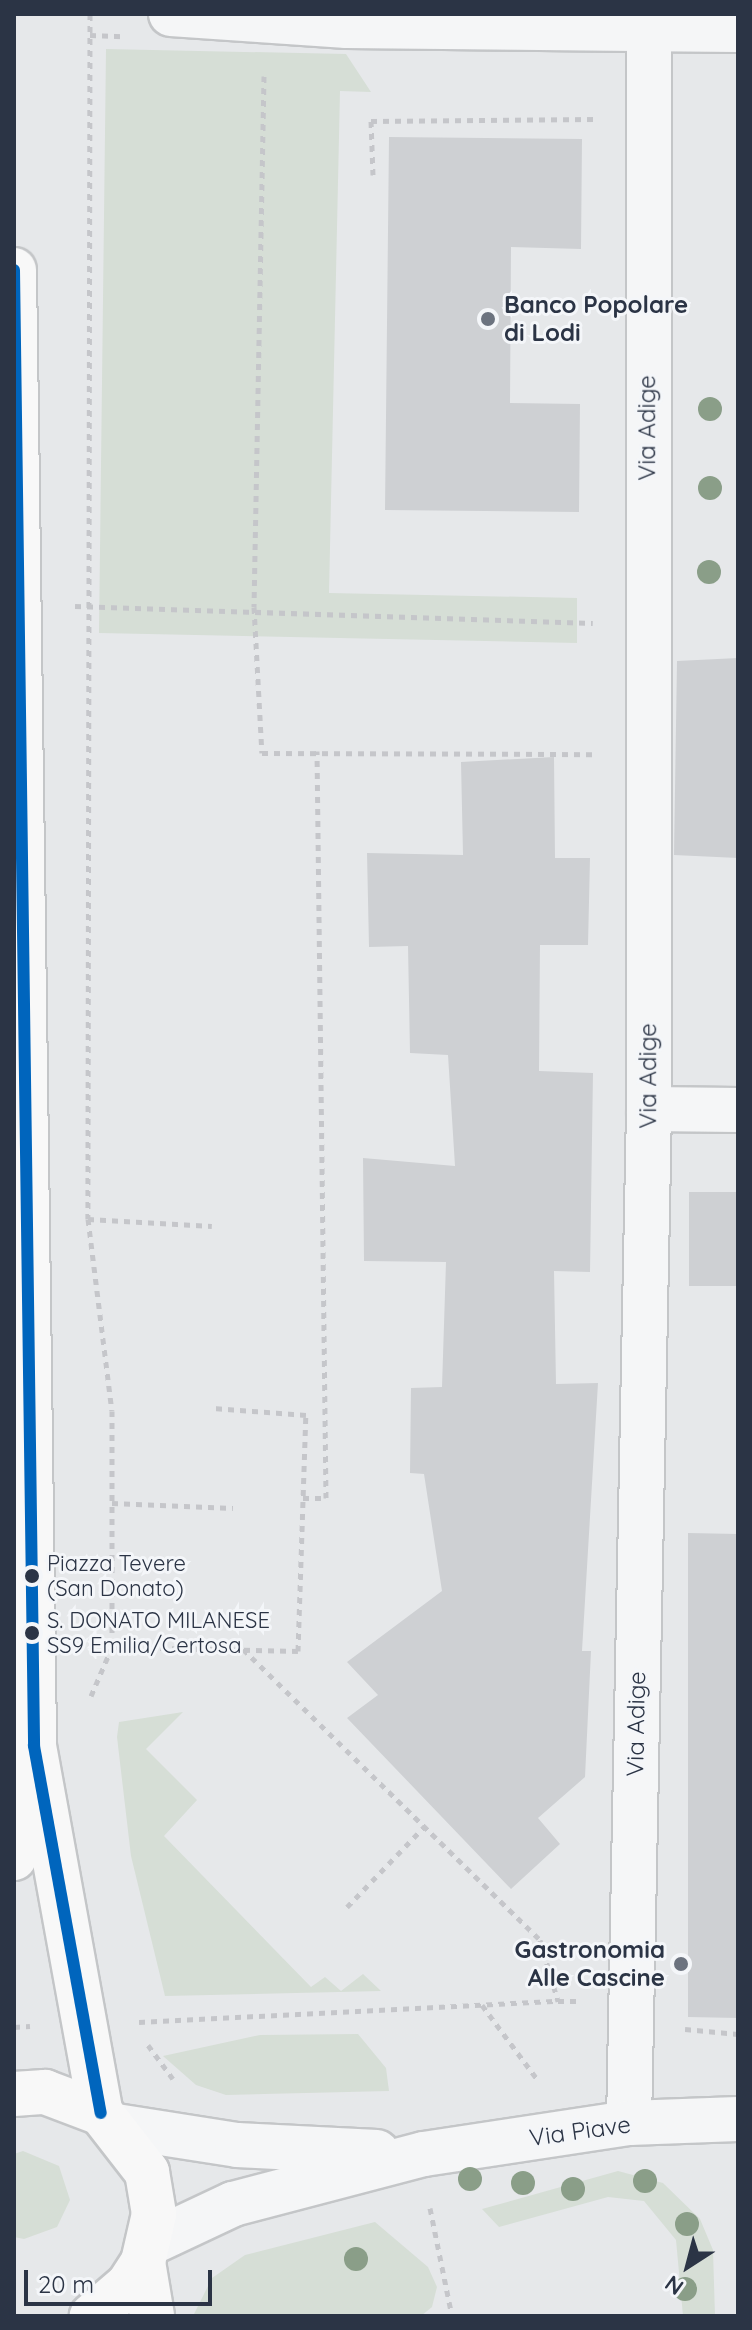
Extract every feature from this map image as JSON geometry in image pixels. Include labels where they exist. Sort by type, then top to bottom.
[{"type":"main road","points":[[14,270],[34,1746],[109,2120],[147,2172],[154,2214],[145,2253],[128,2285],[92,2316]]},
{"type":"main road","points":[[14,1858],[34,1746]]},
{"type":"main road","points":[[14,2094],[45,2092],[109,2120]]},
{"type":"main road","points":[[145,2253],[152,2316]]},
{"type":"street","points":[[171,14],[738,30]]},
{"type":"street","name":"Via Adige","points":[[629,2123],[649,1109],[649,28]]},
{"type":"street","points":[[649,1109],[738,1110]]},
{"type":"street","name":"Via Piave","points":[[145,2253],[233,2204],[424,2154],[629,2123],[738,2119]]},
{"type":"street","name":"Via Piave","points":[[109,2120],[252,2147],[424,2154]]},
{"type":"path","points":[[85,1708],[112,1647],[109,1374],[88,1219],[92,606],[90,14]]},
{"type":"path","points":[[90,35],[134,37]]},
{"type":"path","points":[[265,59],[254,607],[262,753],[602,754],[600,742]]},
{"type":"path","points":[[373,175],[371,121],[607,119]]},
{"type":"path","points":[[18,604],[254,607],[598,623]]},
{"type":"path","points":[[597,637],[598,607]]},
{"type":"path","points":[[303,1498],[326,1498],[317,751]]},
{"type":"path","points":[[88,1219],[212,1226]]},
{"type":"path","points":[[112,1647],[298,1651],[306,1415],[213,1408]]},
{"type":"path","points":[[112,1503],[233,1508]]},
{"type":"path","points":[[242,1648],[540,1940],[558,2001]]},
{"type":"path","points":[[347,1907],[425,1826]]},
{"type":"path","points":[[136,2006],[137,2024],[558,2001],[631,2000],[663,2026],[738,2034]]},
{"type":"path","points":[[482,2005],[542,2086]]},
{"type":"path","points":[[145,2040],[162,2068],[185,2088]]},
{"type":"path","points":[[430,2207],[448,2273],[452,2316]]},
{"type":"shaded area","points":[[106,49],[346,54],[371,92],[340,91],[329,593],[577,598],[577,643],[99,633]]},
{"type":"shaded area","points":[[183,1712],[146,1749],[197,1800],[164,1836],[311,1987],[325,1977],[341,1991],[363,1974],[381,1991],[165,1996],[131,1856],[117,1737],[119,1722]]},
{"type":"shaded area","points":[[358,2034],[386,2068],[389,2091],[226,2095],[196,2085],[163,2056],[260,2035]]},
{"type":"shaded area","points":[[23,2151],[59,2166],[70,2200],[57,2227],[24,2239],[14,2237],[14,2154]]},
{"type":"shaded area","points":[[618,2171],[663,2183],[700,2219],[713,2250],[715,2316],[683,2316],[676,2240],[644,2201],[608,2197],[499,2227],[482,2209]]},
{"type":"shaded area","points":[[375,2222],[428,2267],[437,2287],[432,2307],[421,2316],[193,2316],[212,2278],[245,2255]]},
{"type":"building","points":[[389,137],[582,139],[581,249],[511,247],[510,403],[580,404],[579,512],[385,510]]},
{"type":"building","points":[[738,658],[738,858],[674,855],[677,661]]},
{"type":"building","points":[[554,757],[555,858],[590,858],[588,945],[540,945],[539,1071],[593,1073],[590,1272],[554,1271],[556,1384],[598,1383],[582,1651],[591,1651],[585,1777],[538,1818],[560,1844],[511,1889],[347,1718],[378,1695],[347,1662],[442,1591],[424,1474],[410,1473],[411,1388],[442,1387],[446,1262],[364,1261],[363,1158],[455,1166],[448,1055],[410,1053],[408,946],[369,947],[367,853],[463,855],[461,762]]},
{"type":"building","points":[[689,1192],[738,1192],[738,1286],[689,1286]]},
{"type":"building","points":[[688,1533],[738,1534],[738,2018],[688,2017]]},
{"type":"transit line","points":[[14,270],[34,1746],[101,2113]]},
{"type":"place","name":"Banco Popolare di Lodi","points":[[488,319]]},
{"type":"place","name":"Piazza Tevere (San Donato)","points":[[32,1576]]},
{"type":"place","name":"S. DONATO MILANESE SS9 Emilia/Certosa","points":[[32,1633]]},
{"type":"place","name":"Gastronomia Alle Cascine","points":[[681,1964]]}]
